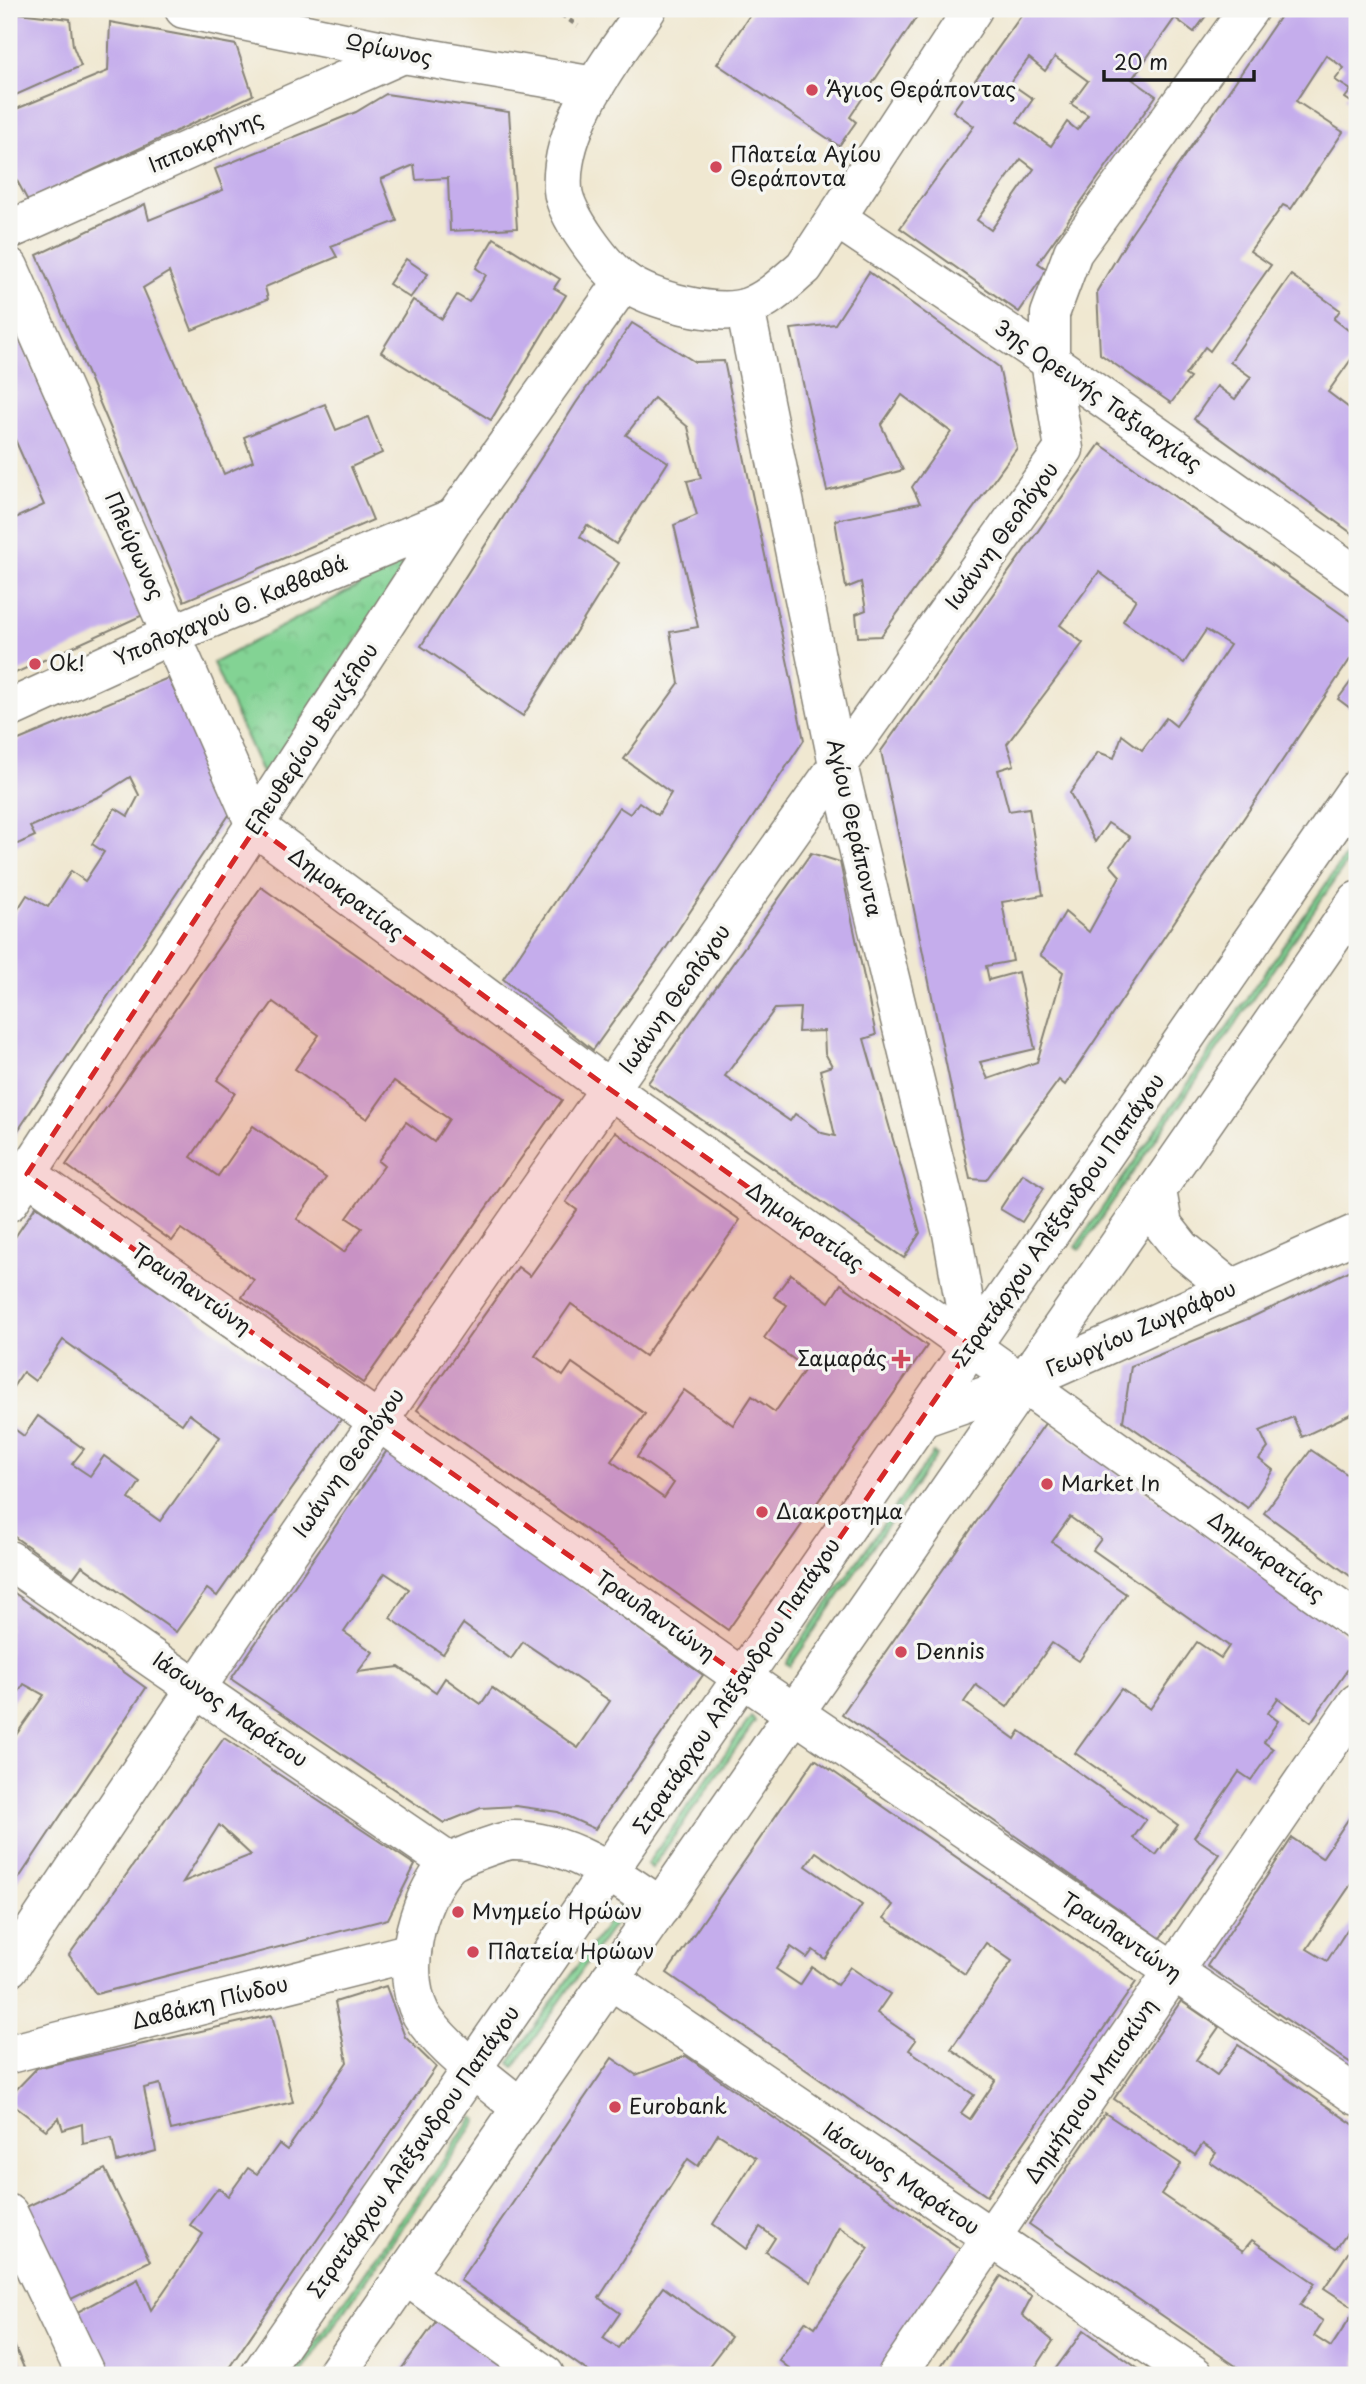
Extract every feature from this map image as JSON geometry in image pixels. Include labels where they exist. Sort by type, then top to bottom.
[{"type":"street","name":"Ωρίωνος","points":[[184,9],[403,54],[594,86]]},
{"type":"street","points":[[647,9],[594,86],[567,146],[562,191],[576,228],[624,281],[667,300],[708,309],[746,308],[771,295],[804,267],[838,219],[973,9]]},
{"type":"street","name":"Ιωάννη Θεολόγου","points":[[9,1968],[196,1686],[379,1420],[838,765],[1064,449],[1050,361],[1050,314],[1073,252],[1249,9]]},
{"type":"street","name":"Ιπποκρήνης","points":[[9,230],[403,54]]},
{"type":"street","name":"3ης Ορεινής Ταξιαρχίας","points":[[838,219],[1050,361],[1357,576]]},
{"type":"street","name":"Πλεύρωνος","points":[[9,267],[256,827]]},
{"type":"street","name":"Ελευθερίου Βενιζέλου","points":[[18,1188],[256,827],[455,517],[624,281]]},
{"type":"street","name":"Αγίου Θεράποντα","points":[[746,308],[838,765],[952,1233],[972,1346]]},
{"type":"street","name":"Υπολοχαγού Θ. Καββαθά","points":[[9,709],[173,635],[455,517]]},
{"type":"street","name":"Στρατάρχου Αλέξανδρου Παπάγου","points":[[260,2375],[611,1872],[1357,789]]},
{"type":"street","name":"Δημοκρατίας","points":[[256,827],[611,1090],[1357,1622]]},
{"type":"street","points":[[336,2375],[1357,901]]},
{"type":"street","name":"Τραυλαντώνη","points":[[18,1188],[379,1420],[743,1678],[1357,2096]]},
{"type":"street","points":[[1157,1190],[1163,1225],[1182,1249],[1231,1289]]},
{"type":"street","name":"Γεωργίου Ζωγράφου","points":[[922,1418],[1022,1383],[1357,1233]]},
{"type":"street","name":"Ιάσωνος Μαράτου","points":[[9,1560],[450,1863]]},
{"type":"street","name":"Δημήτριου Μπισκίνη","points":[[897,2375],[1357,1703]]},
{"type":"street","points":[[521,2108],[425,2021],[410,1980],[412,1952],[421,1907],[450,1863],[510,1839],[546,1843],[611,1872],[661,1907]]},
{"type":"street","name":"Δαβάκη Πίνδου","points":[[9,2054],[412,1952]]},
{"type":"street","name":"Ιάσωνος Μαράτου","points":[[610,1979],[1194,2375]]},
{"type":"street","points":[[9,2214],[86,2375]]},
{"type":"street","points":[[405,2275],[545,2375]]},
{"type":"highlighted area","points":[[256,827],[611,1090],[972,1346],[743,1678],[27,1174]]},
{"type":"green space","points":[[414,556],[264,777],[213,663]]},
{"type":"green space","points":[[1357,839],[1357,848],[1080,1249],[1076,1246]]},
{"type":"green space","points":[[933,1453],[937,1455],[790,1666],[786,1663]]},
{"type":"green space","points":[[751,1717],[755,1721],[652,1868],[647,1864]]},
{"type":"green space","points":[[622,1902],[627,1906],[514,2067],[509,2063]]},
{"type":"green space","points":[[473,2117],[477,2120],[300,2375],[293,2375]]},
{"type":"building","name":"Άγιος Θεράποντας","points":[[754,9],[922,9],[850,117],[856,122],[839,146],[717,64]]},
{"type":"building","points":[[1026,9],[1034,9],[1042,15],[1047,9],[1211,9],[1194,32],[1175,18],[1132,79],[1156,96],[1038,263],[1048,270],[1019,312],[900,228],[974,126],[953,111]],"holes":[[[1055,57],[1088,81],[1071,104],[1088,115],[1077,130],[1067,122],[1051,146],[1017,122],[1033,99],[1010,83],[1029,58],[1045,71]],[[1021,159],[1034,169],[991,230],[977,220]]]},
{"type":"building","points":[[1285,9],[1357,9],[1357,106],[1345,98],[1351,90],[1335,80],[1344,68],[1326,55],[1296,101],[1343,132],[1291,209],[1283,205],[1250,251],[1271,265],[1210,351],[1205,347],[1185,375],[1190,378],[1171,403],[1100,354],[1097,291],[1131,234]]},
{"type":"building","points":[[9,12],[70,19],[73,46],[81,66],[9,98]]},
{"type":"building","points":[[110,22],[236,45],[253,95],[28,201],[9,166],[9,112],[108,71]]},
{"type":"building","points":[[386,94],[509,112],[517,228],[450,231],[448,178],[416,180],[414,165],[381,179],[397,221],[331,246],[337,257],[265,287],[268,299],[192,330],[169,272],[143,288],[224,474],[253,461],[244,437],[325,404],[336,430],[368,417],[382,453],[351,467],[373,520],[184,601],[37,255],[145,204],[149,220],[223,190],[215,169],[356,112]]},
{"type":"building","points":[[494,238],[560,279],[554,288],[566,295],[491,420],[381,352],[413,300],[442,319],[457,295],[469,302],[486,275],[476,268]]},
{"type":"building","points":[[406,259],[428,274],[410,298],[389,284]]},
{"type":"building","points":[[869,272],[999,367],[1017,448],[881,636],[858,637],[856,614],[866,610],[861,582],[846,588],[835,520],[920,503],[912,487],[951,432],[902,395],[881,425],[903,470],[827,491],[791,329],[835,324]]},
{"type":"building","points":[[1291,275],[1340,310],[1334,319],[1357,337],[1357,351],[1328,392],[1357,414],[1357,537],[1194,419],[1217,386],[1235,399],[1251,377],[1230,362]]},
{"type":"building","points":[[9,315],[143,615],[9,676],[9,521],[44,505],[9,426]]},
{"type":"building","points":[[632,323],[695,362],[724,361],[804,740],[662,954],[593,1050],[503,979],[619,807],[630,814],[639,802],[658,815],[671,793],[624,759],[679,683],[670,632],[698,627],[674,525],[697,515],[687,481],[701,478],[688,427],[654,398],[626,435],[668,462],[616,544],[587,525],[580,537],[619,563],[523,716],[421,646],[576,403]]},
{"type":"building","points":[[1100,444],[1357,625],[1357,649],[1065,1085],[1059,1080],[986,1180],[970,1179],[881,751]],"holes":[[[1099,572],[1136,599],[1123,621],[1184,663],[1206,630],[1230,645],[1176,726],[1166,718],[1142,750],[1122,735],[1114,758],[1098,752],[1070,793],[1095,842],[1108,823],[1130,837],[1110,865],[1120,876],[1089,932],[1065,912],[1040,955],[1063,972],[1037,1062],[988,1079],[980,1062],[1035,1049],[1018,972],[989,980],[986,966],[1013,961],[1002,902],[1043,895],[1029,808],[1009,811],[998,770],[1014,765],[1007,744],[1083,643],[1060,625]]]},
{"type":"building","points":[[1355,676],[1357,706],[1354,711],[1338,699]]},
{"type":"building","points":[[168,678],[233,809],[9,1144],[9,923],[27,895],[48,907],[71,871],[85,881],[104,852],[92,844],[115,808],[128,816],[139,795],[130,777],[100,796],[30,827],[35,836],[9,848],[9,744]]},
{"type":"building","points":[[811,853],[840,862],[876,1035],[864,1039],[920,1233],[904,1258],[648,1083]],"holes":[[[800,1008],[798,1032],[824,1031],[825,1053],[832,1066],[820,1070],[835,1136],[822,1133],[795,1114],[790,1121],[725,1076],[775,1009]]]},
{"type":"building","points":[[261,887],[562,1100],[363,1383],[242,1297],[254,1280],[181,1229],[172,1241],[66,1165]],"holes":[[[273,1002],[319,1035],[295,1069],[367,1119],[394,1081],[449,1119],[434,1142],[406,1122],[378,1161],[384,1166],[347,1218],[362,1228],[344,1252],[297,1219],[326,1178],[253,1126],[218,1176],[191,1157],[235,1093],[217,1080]]]},
{"type":"building","points":[[615,1132],[740,1220],[645,1356],[571,1304],[535,1356],[563,1376],[572,1363],[645,1414],[611,1461],[664,1498],[674,1483],[637,1457],[684,1390],[733,1425],[752,1396],[775,1412],[806,1368],[764,1338],[787,1305],[774,1297],[791,1274],[829,1302],[841,1284],[927,1346],[728,1630],[417,1410],[518,1267],[530,1276],[577,1210],[566,1202]]},
{"type":"building","points":[[1023,1174],[1044,1188],[1022,1222],[1000,1209]]},
{"type":"building","points":[[36,1206],[342,1418],[217,1596],[207,1589],[176,1632],[82,1566],[73,1578],[9,1533],[9,1425],[24,1436],[38,1416],[84,1449],[72,1464],[90,1476],[104,1456],[140,1482],[129,1499],[160,1521],[220,1437],[189,1414],[182,1424],[63,1340],[35,1381],[23,1372],[9,1393],[9,1246]]},
{"type":"building","points":[[1357,1267],[1357,1411],[1302,1437],[1293,1417],[1260,1431],[1268,1448],[1259,1459],[1273,1470],[1248,1508],[1123,1421],[1131,1366],[1250,1318]]},
{"type":"building","points":[[1046,1422],[1357,1643],[1357,1656],[1311,1722],[1278,1698],[1268,1713],[1278,1721],[1264,1742],[1273,1749],[1251,1780],[1239,1772],[1194,1837],[1219,1854],[1160,1938],[842,1714]],"holes":[[[1070,1517],[1101,1539],[1093,1550],[1229,1646],[1221,1658],[1197,1642],[1150,1709],[1121,1689],[1075,1753],[1178,1825],[1156,1855],[1133,1838],[1146,1820],[1020,1731],[1015,1739],[964,1702],[976,1685],[1007,1707],[1052,1643],[1079,1661],[1126,1594],[1052,1542]]]},
{"type":"building","points":[[388,1449],[703,1675],[595,1829],[558,1812],[516,1806],[481,1808],[444,1823],[231,1679]],"holes":[[[385,1573],[409,1589],[390,1618],[443,1654],[463,1624],[511,1659],[523,1642],[610,1701],[578,1748],[492,1688],[481,1704],[445,1678],[436,1692],[399,1667],[358,1672],[373,1652],[344,1632]]]},
{"type":"building","points":[[1311,1450],[1357,1481],[1357,1581],[1264,1513]]},
{"type":"building","points":[[9,1589],[146,1688],[9,1893],[9,1745],[44,1695],[24,1684],[9,1707]]},
{"type":"building","points":[[224,1738],[415,1865],[388,1919],[96,1994],[69,1955]],"holes":[[[219,1825],[251,1855],[183,1882]]]},
{"type":"building","points":[[815,1759],[1136,1982],[987,2196],[667,1973]],"holes":[[[816,1852],[893,1905],[884,1918],[965,1974],[986,1943],[1012,1961],[951,2049],[996,2080],[970,2119],[961,2113],[974,2095],[909,2050],[916,2040],[877,2013],[890,1994],[850,1967],[837,1985],[812,1967],[800,1985],[776,1969],[791,1947],[807,1958],[813,1950],[825,1959],[862,1905],[806,1866]]]},
{"type":"building","points":[[1357,1806],[1357,1882],[1354,1880],[1307,1949],[1327,1961],[1354,1919],[1357,1921],[1357,2067],[1207,1966],[1292,1838],[1322,1858]]},
{"type":"building","points":[[386,1986],[405,2037],[436,2067],[224,2375],[98,2375],[72,2315],[138,2279],[151,2310],[203,2234],[190,2225],[218,2188],[228,2196],[248,2168],[257,2174],[279,2144],[287,2150],[347,2062],[335,2002]]},
{"type":"building","points":[[1181,2001],[1219,2027],[1196,2060],[1217,2075],[1238,2045],[1357,2127],[1357,2219],[1336,2249],[1210,2162],[1216,2153],[1203,2144],[1195,2155],[1114,2099]]},
{"type":"building","points":[[272,2015],[293,2102],[171,2130],[160,2084],[144,2088],[156,2151],[117,2162],[112,2138],[83,2144],[82,2124],[63,2130],[59,2118],[46,2130],[9,2102],[9,2097],[37,2068]]},
{"type":"building","points":[[686,2056],[965,2252],[880,2375],[786,2375],[790,2369],[779,2360],[806,2321],[815,2327],[869,2248],[839,2227],[811,2282],[766,2252],[775,2238],[760,2227],[746,2249],[713,2224],[756,2158],[718,2134],[698,2166],[688,2159],[599,2298],[620,2313],[603,2338],[618,2348],[663,2287],[731,2337],[702,2375],[593,2375],[460,2280],[612,2058],[636,2075]]},
{"type":"building","points":[[1105,2113],[1181,2164],[1161,2194],[1243,2251],[1252,2240],[1315,2283],[1300,2305],[1323,2321],[1314,2336],[1331,2347],[1356,2309],[1324,2288],[1357,2240],[1357,2375],[1249,2375],[1029,2224]]},
{"type":"building","points":[[105,2169],[150,2261],[67,2301],[22,2209]]},
{"type":"building","points":[[1001,2276],[1032,2296],[1022,2315],[1053,2341],[1031,2375],[935,2375]]},
{"type":"building","points":[[437,2320],[512,2375],[397,2375]]},
{"type":"building","points":[[1084,2330],[1147,2375],[1051,2375]]},
{"type":"building","points":[[9,2333],[27,2375],[9,2375]]},
{"type":"place","name":"Άγιος Θεράποντας","points":[[812,90]]},
{"type":"place","name":"Πλατεία Αγίου Θεράποντα","points":[[716,167]]},
{"type":"place","name":"Ok!","points":[[35,664]]},
{"type":"place","name":"Σαμαράς","points":[[901,1359]]},
{"type":"place","name":"Market In","points":[[1047,1484]]},
{"type":"place","name":"Διακροτημα","points":[[762,1512]]},
{"type":"place","name":"Dennis","points":[[901,1652]]},
{"type":"place","name":"Μνημείο Ηρώων","points":[[458,1912]]},
{"type":"place","name":"Πλατεία Ηρώων","points":[[473,1952]]},
{"type":"place","name":"Eurobank","points":[[615,2107]]}]
